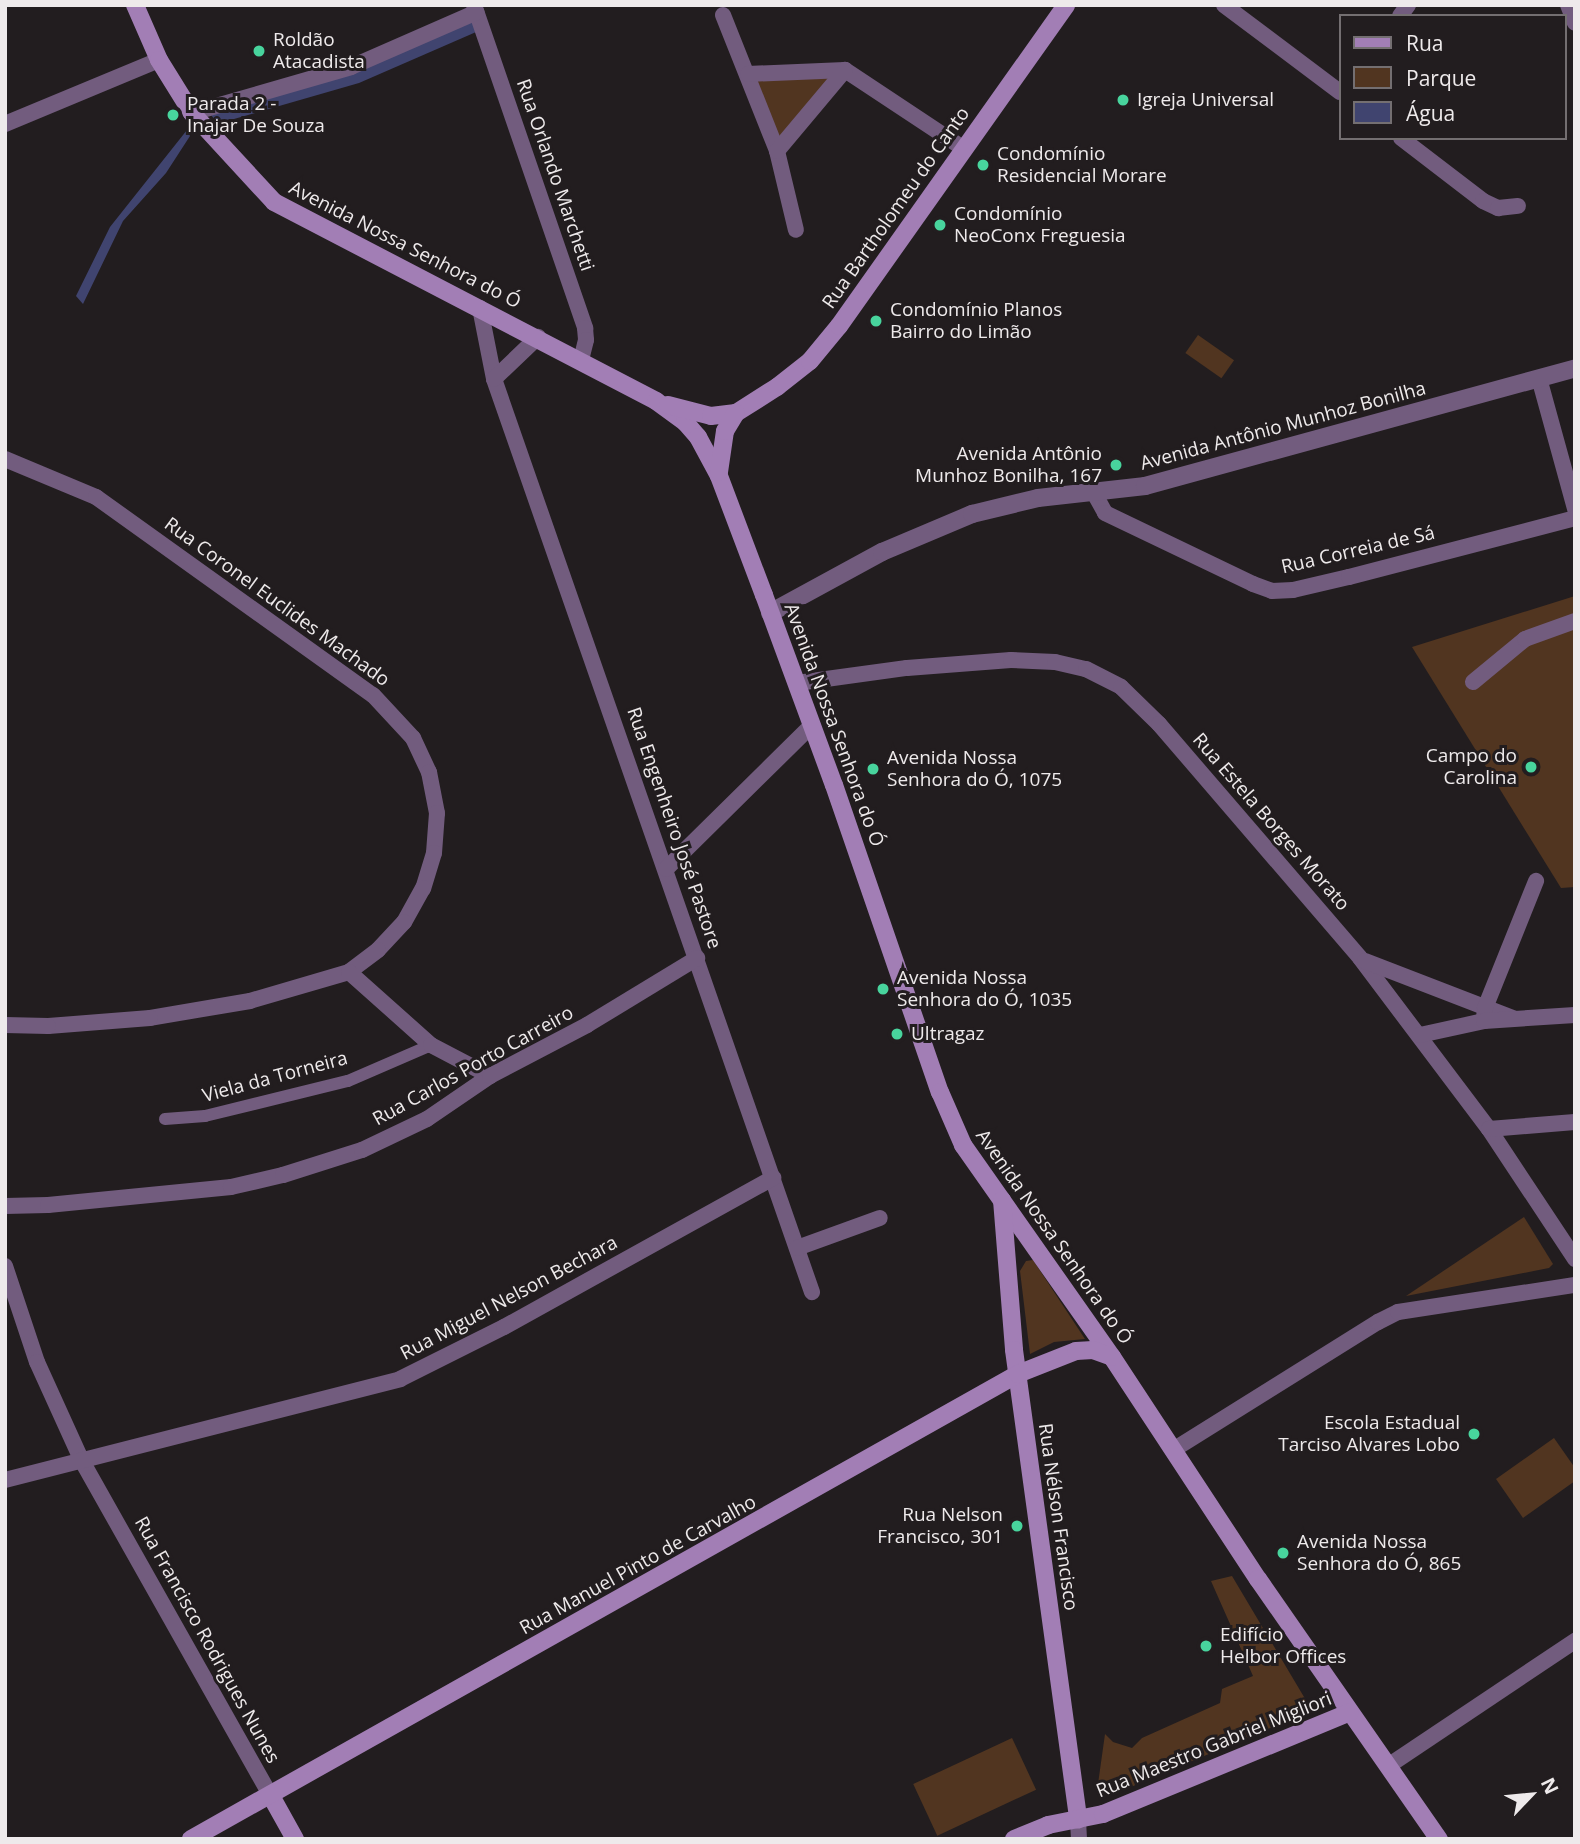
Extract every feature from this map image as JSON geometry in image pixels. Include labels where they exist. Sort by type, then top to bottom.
[{"type":"main road","name":"Avenida Nossa Senhora do Ó","points":[[135,5],[159,60],[192,113],[274,202],[329,233],[538,337],[656,401],[685,422],[698,437],[719,476],[797,683],[940,1092],[963,1145],[1112,1357],[1350,1712],[1439,1839]]},
{"type":"main road","name":"Rua Bartholomeu do Canto","points":[[736,413],[777,387],[810,361],[839,326],[1066,5]]},
{"type":"main road","name":"Avenida Nossa Senhora do Ó","points":[[656,401],[710,416],[736,413]]},
{"type":"main road","name":"Avenida Nossa Senhora do Ó","points":[[719,476],[725,431],[736,413]]},
{"type":"main road","name":"Rua Nélson Francisco","points":[[1002,1200],[1018,1374],[1078,1820]]},
{"type":"main road","name":"Rua Manuel Pinto de Carvalho","points":[[191,1839],[1018,1374],[1076,1351],[1093,1350],[1112,1357]]},
{"type":"main road","name":"Rua Maestro Gabriel Migliori","points":[[1014,1839],[1048,1825],[1103,1814],[1350,1712]]},
{"type":"main road","name":"Rua Francisco Rodrigues Nunes","points":[[271,1796],[295,1839]]},
{"type":"street","points":[[1224,5],[1338,90]]},
{"type":"street","points":[[1568,5],[1575,23]]},
{"type":"street","points":[[192,113],[351,67],[475,9]]},
{"type":"street","name":"Rua Orlando Marchetti","points":[[475,9],[585,328],[586,340],[581,360]]},
{"type":"street","points":[[723,15],[777,151],[796,230]]},
{"type":"street","points":[[5,124],[159,60]]},
{"type":"street","points":[[777,151],[845,69]]},
{"type":"street","points":[[748,74],[845,69],[963,148]]},
{"type":"street","points":[[1404,140],[1483,201],[1498,208],[1518,206]]},
{"type":"street","name":"Rua Engenheiro José Pastore","points":[[480,308],[494,379],[812,1292]]},
{"type":"street","points":[[494,379],[538,337]]},
{"type":"street","name":"Avenida Antônio Munhoz Bonilha","points":[[770,613],[882,552],[972,513],[1038,498],[1145,486],[1575,368]]},
{"type":"street","points":[[1539,378],[1575,509]]},
{"type":"street","name":"Rua Coronel Euclides Machado","points":[[5,459],[96,497],[373,695],[413,738],[429,772],[437,813],[433,853],[423,888],[404,922],[378,950],[349,972],[250,1001],[150,1018],[48,1026],[5,1025]]},
{"type":"street","name":"Rua Correia de Sá","points":[[1093,491],[1105,513],[1272,591],[1293,590],[1338,580],[1575,518]]},
{"type":"street","points":[[1474,682],[1525,639],[1575,621]]},
{"type":"street","name":"Rua Estela Borges Morato","points":[[797,683],[907,668],[983,662],[1055,662],[1086,669],[1121,687],[1159,724],[1360,958],[1489,1129],[1575,1259]]},
{"type":"street","points":[[666,869],[812,725]]},
{"type":"street","points":[[1484,1014],[1536,881]]},
{"type":"street","name":"Rua Carlos Porto Carreiro","points":[[5,1206],[158,1195],[231,1186],[283,1175],[395,1136],[456,1101],[490,1076],[598,1019],[697,958]]},
{"type":"street","points":[[1360,958],[1484,1014],[1513,1018],[1575,1014]]},
{"type":"street","points":[[349,972],[431,1045],[490,1076]]},
{"type":"street","points":[[1420,1035],[1484,1014]]},
{"type":"street","name":"Viela da Torneira","points":[[164,1119],[205,1116],[348,1081],[431,1045]]},
{"type":"street","points":[[1489,1129],[1575,1122]]},
{"type":"street","name":"Rua Miguel Nelson Bechara","points":[[5,1480],[400,1379],[504,1327],[773,1178]]},
{"type":"street","points":[[797,1248],[880,1218]]},
{"type":"street","name":"Rua Francisco Rodrigues Nunes","points":[[5,1266],[37,1362],[82,1461],[271,1796]]},
{"type":"street","points":[[1173,1450],[1366,1329],[1398,1312],[1575,1285]]},
{"type":"street","points":[[1388,1766],[1575,1641]]},
{"type":"street","name":"Rua Nélson Francisco","points":[[1078,1820],[1079,1839]]},
{"type":"green space","points":[[830,77],[779,139],[757,81]]},
{"type":"green space","points":[[1198,335],[1234,360],[1221,378],[1185,353]]},
{"type":"green space","name":"Campo do Carolina","points":[[1575,596],[1575,887],[1561,888],[1412,647]]},
{"type":"green space","points":[[1524,1217],[1553,1264],[1549,1268],[1406,1296]]},
{"type":"green space","points":[[1033,1260],[1085,1339],[1054,1342],[1030,1354],[1020,1271],[1026,1261]]},
{"type":"green space","points":[[1554,1438],[1575,1468],[1575,1481],[1523,1518],[1496,1479]]},
{"type":"green space","points":[[1232,1576],[1307,1702],[1303,1714],[1112,1795],[1102,1792],[1098,1784],[1105,1734],[1113,1742],[1132,1748],[1142,1738],[1220,1703],[1222,1689],[1253,1676],[1211,1581]]},
{"type":"green space","points":[[1012,1738],[1036,1790],[937,1836],[913,1784]]},
{"type":"water","points":[[478,18],[483,29],[359,83],[234,119],[217,122],[210,114]]},
{"type":"water","points":[[187,130],[190,136],[166,173],[123,221],[83,304],[76,296],[110,227]]},
{"type":"place","name":"Roldão Atacadista","points":[[259,51]]},
{"type":"place","name":"Igreja Universal","points":[[1123,100]]},
{"type":"place","name":"Parada 2 - Inajar De Souza","points":[[173,115]]},
{"type":"place","name":"Condomínio Residencial Morare","points":[[983,165]]},
{"type":"place","name":"Condomínio NeoConx Freguesia","points":[[940,225]]},
{"type":"place","name":"Condomínio Planos Bairro do Limão","points":[[876,321]]},
{"type":"place","name":"Avenida Antônio Munhoz Bonilha, 167","points":[[1116,465]]},
{"type":"place","name":"Campo do Carolina","points":[[1531,767]]},
{"type":"place","name":"Avenida Nossa Senhora do Ó, 1075","points":[[873,769]]},
{"type":"place","name":"Avenida Nossa Senhora do Ó, 1035","points":[[883,989]]},
{"type":"place","name":"Ultragaz","points":[[897,1034]]},
{"type":"place","name":"Escola Estadual Tarciso Alvares Lobo","points":[[1474,1434]]},
{"type":"place","name":"Rua Nelson Francisco, 301","points":[[1017,1526]]},
{"type":"place","name":"Avenida Nossa Senhora do Ó, 865","points":[[1283,1553]]},
{"type":"place","name":"Edifício Helbor Offices","points":[[1206,1646]]}]
